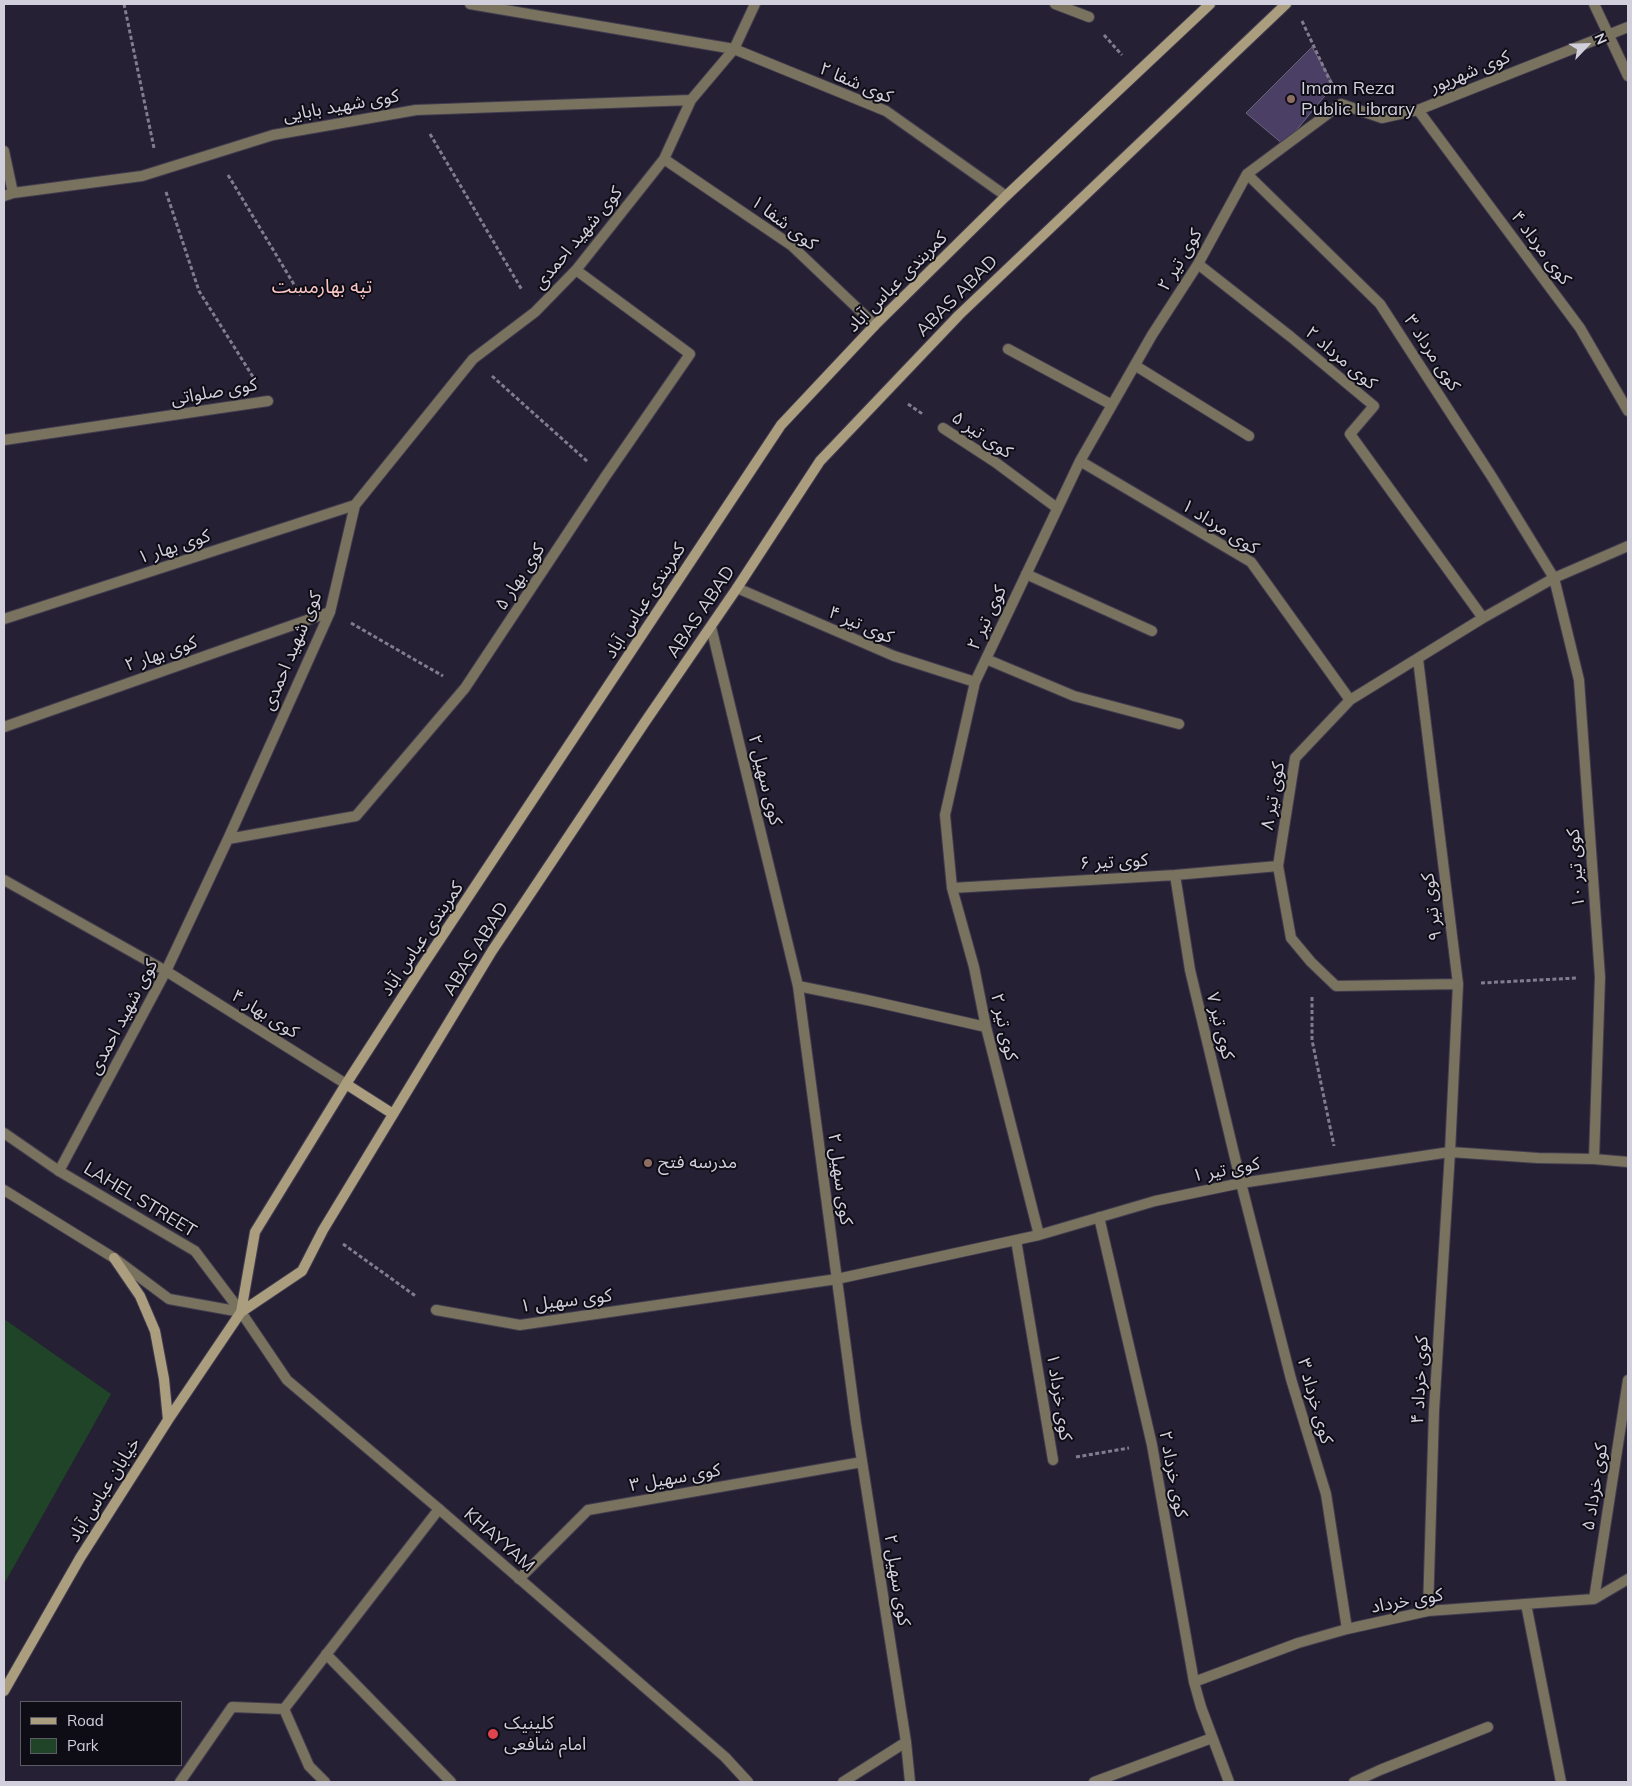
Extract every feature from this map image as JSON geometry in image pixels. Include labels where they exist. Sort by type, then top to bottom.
[{"type":"main road","name":"کمربندی عباس آباد","points":[[241,1312],[255,1232],[346,1084],[421,968],[782,425],[875,325],[1006,196],[1210,4]]},
{"type":"main road","name":"ABAS ABAD","points":[[241,1312],[302,1271],[323,1230],[492,950],[711,627],[820,461],[959,315],[1286,4]]},
{"type":"main road","points":[[346,1084],[393,1114]]},
{"type":"main road","points":[[114,1258],[140,1296],[155,1331],[164,1379],[168,1420]]},
{"type":"main road","name":"خیابان عباس آباد","points":[[4,1691],[80,1558],[168,1420],[241,1312]]},
{"type":"street","name":"کوی شفا ۲","points":[[470,4],[734,49],[886,111],[1006,196]]},
{"type":"street","name":"کوی شهید احمدی","points":[[59,1171],[166,971],[228,839],[330,612],[355,505],[473,359],[535,312],[576,270],[664,159],[691,100],[734,49],[755,4]]},
{"type":"street","points":[[1054,4],[1089,17]]},
{"type":"street","points":[[1594,4],[1628,76]]},
{"type":"street","name":"کوی شهریور","points":[[1341,104],[1382,118],[1418,110],[1628,27]]},
{"type":"street","name":"کوی شهید بابایی","points":[[9,194],[142,176],[273,135],[416,110],[691,100]]},
{"type":"street","name":"کوی تیر ۲","points":[[1039,1235],[986,1027],[974,967],[952,888],[945,815],[975,682],[1080,461],[1152,335],[1198,264],[1247,174],[1341,104]]},
{"type":"street","name":"کوی مرداد ۴","points":[[1418,110],[1580,328],[1628,411]]},
{"type":"street","points":[[4,151],[9,194]]},
{"type":"street","name":"کوی شفا ۱","points":[[664,159],[791,244],[875,325]]},
{"type":"street","name":"کوی مرداد ۳","points":[[1247,174],[1380,304],[1492,477],[1554,578]]},
{"type":"street","name":"کوی مرداد ۲","points":[[1198,264],[1291,337],[1374,406],[1350,434],[1483,618]]},
{"type":"street","name":"کوی بهار ۵","points":[[228,839],[356,816],[466,688],[605,477],[690,354],[576,270]]},
{"type":"street","points":[[1008,349],[1112,405]]},
{"type":"street","points":[[1136,366],[1249,436]]},
{"type":"street","name":"کوی صلواتی","points":[[4,440],[268,401]]},
{"type":"street","name":"کوی تیر ۵","points":[[943,428],[995,462],[1057,508]]},
{"type":"street","name":"کوی مرداد ۱","points":[[1080,461],[1251,562],[1350,700]]},
{"type":"street","name":"کوی بهار ۱","points":[[4,619],[355,505]]},
{"type":"street","name":"کوی تیر ۸","points":[[1458,984],[1336,986],[1311,962],[1291,938],[1278,866],[1295,758],[1350,700],[1483,618],[1554,578],[1628,546]]},
{"type":"street","points":[[1026,574],[1152,631]]},
{"type":"street","name":"کوی تیر ۱۰","points":[[1554,578],[1579,680],[1600,977],[1594,1159]]},
{"type":"street","name":"کوی تیر ۴","points":[[737,588],[832,631],[894,656],[975,682]]},
{"type":"street","name":"کوی بهار ۲","points":[[4,726],[330,612]]},
{"type":"street","name":"کوی سهیل ۲","points":[[711,627],[798,986],[862,1462],[906,1742],[910,1782]]},
{"type":"street","points":[[986,659],[1074,696],[1179,724]]},
{"type":"street","name":"کوی تیر ۹","points":[[1418,659],[1458,984],[1450,1152]]},
{"type":"street","name":"کوی تیر ۶","points":[[952,888],[1175,875],[1278,866]]},
{"type":"street","name":"کوی تیر ۷","points":[[1175,875],[1190,970],[1241,1183]]},
{"type":"street","name":"کوی بهار ۴","points":[[4,880],[166,971],[346,1084]]},
{"type":"street","points":[[798,986],[986,1027]]},
{"type":"street","name":"LAHEL STREET","points":[[4,1133],[59,1171],[195,1252],[241,1312]]},
{"type":"street","name":"کوی تیر ۱","points":[[837,1279],[1039,1235],[1155,1201],[1241,1183],[1339,1168],[1450,1152],[1628,1162]]},
{"type":"street","name":"کوی خرداد ۴","points":[[1428,1611],[1434,1411],[1450,1152]]},
{"type":"street","name":"کوی خرداد ۳","points":[[1241,1183],[1291,1379],[1326,1494],[1347,1629]]},
{"type":"street","points":[[4,1190],[114,1258],[169,1299],[241,1312]]},
{"type":"street","name":"کوی خرداد ۲","points":[[1099,1217],[1152,1445],[1194,1682],[1212,1738],[1229,1782]]},
{"type":"street","name":"کوی خرداد ۱","points":[[1016,1240],[1053,1460]]},
{"type":"street","name":"کوی سهیل ۱","points":[[436,1310],[520,1325],[837,1279]]},
{"type":"street","name":"KHAYYAM","points":[[241,1312],[287,1380],[725,1757],[748,1782]]},
{"type":"street","name":"کوی خرداد ۵","points":[[1594,1599],[1628,1380]]},
{"type":"street","name":"کوی سهیل ۳","points":[[519,1579],[588,1510],[862,1462]]},
{"type":"street","points":[[284,1709],[439,1509]]},
{"type":"street","name":"کوی خرداد","points":[[1194,1682],[1298,1643],[1347,1629],[1428,1611],[1594,1599],[1628,1579]]},
{"type":"street","points":[[1526,1604],[1561,1782]]},
{"type":"street","points":[[326,1654],[451,1782]]},
{"type":"street","points":[[180,1782],[232,1707],[284,1709]]},
{"type":"street","points":[[284,1709],[309,1766],[325,1782]]},
{"type":"street","points":[[1354,1782],[1488,1727]]},
{"type":"street","points":[[1094,1782],[1212,1738]]},
{"type":"street","points":[[843,1782],[906,1742]]},
{"type":"path","name":"کوی صلواتی","points":[[124,4],[158,171],[199,291],[268,401]]},
{"type":"path","points":[[1089,17],[1136,72]]},
{"type":"path","points":[[1301,20],[1341,104]]},
{"type":"path","points":[[416,110],[535,312]]},
{"type":"path","points":[[215,153],[301,296]]},
{"type":"path","points":[[473,359],[605,477]]},
{"type":"path","name":"کوی تیر ۵","points":[[888,390],[943,428]]},
{"type":"path","points":[[330,612],[466,688]]},
{"type":"path","points":[[1311,962],[1312,1040],[1339,1168]]},
{"type":"path","points":[[1458,984],[1600,977]]},
{"type":"path","points":[[323,1230],[436,1310]]},
{"type":"path","name":"کوی خرداد ۱","points":[[1053,1460],[1152,1445]]},
{"type":"green space","points":[[4,1319],[111,1394],[4,1584]]},
{"type":"building","name":"Imam Reza Public Library","points":[[1312,47],[1334,85],[1284,145],[1246,113]]},
{"type":"place","name":"Imam Reza Public Library","points":[[1291,99]]},
{"type":"place","name":"مدرسه فتح","points":[[648,1163]]},
{"type":"place","name":"کلینیک امام شافعی","points":[[493,1734]]},
{"type":"district","name":"تپه بهارمست","points":[[322,287]]}]
